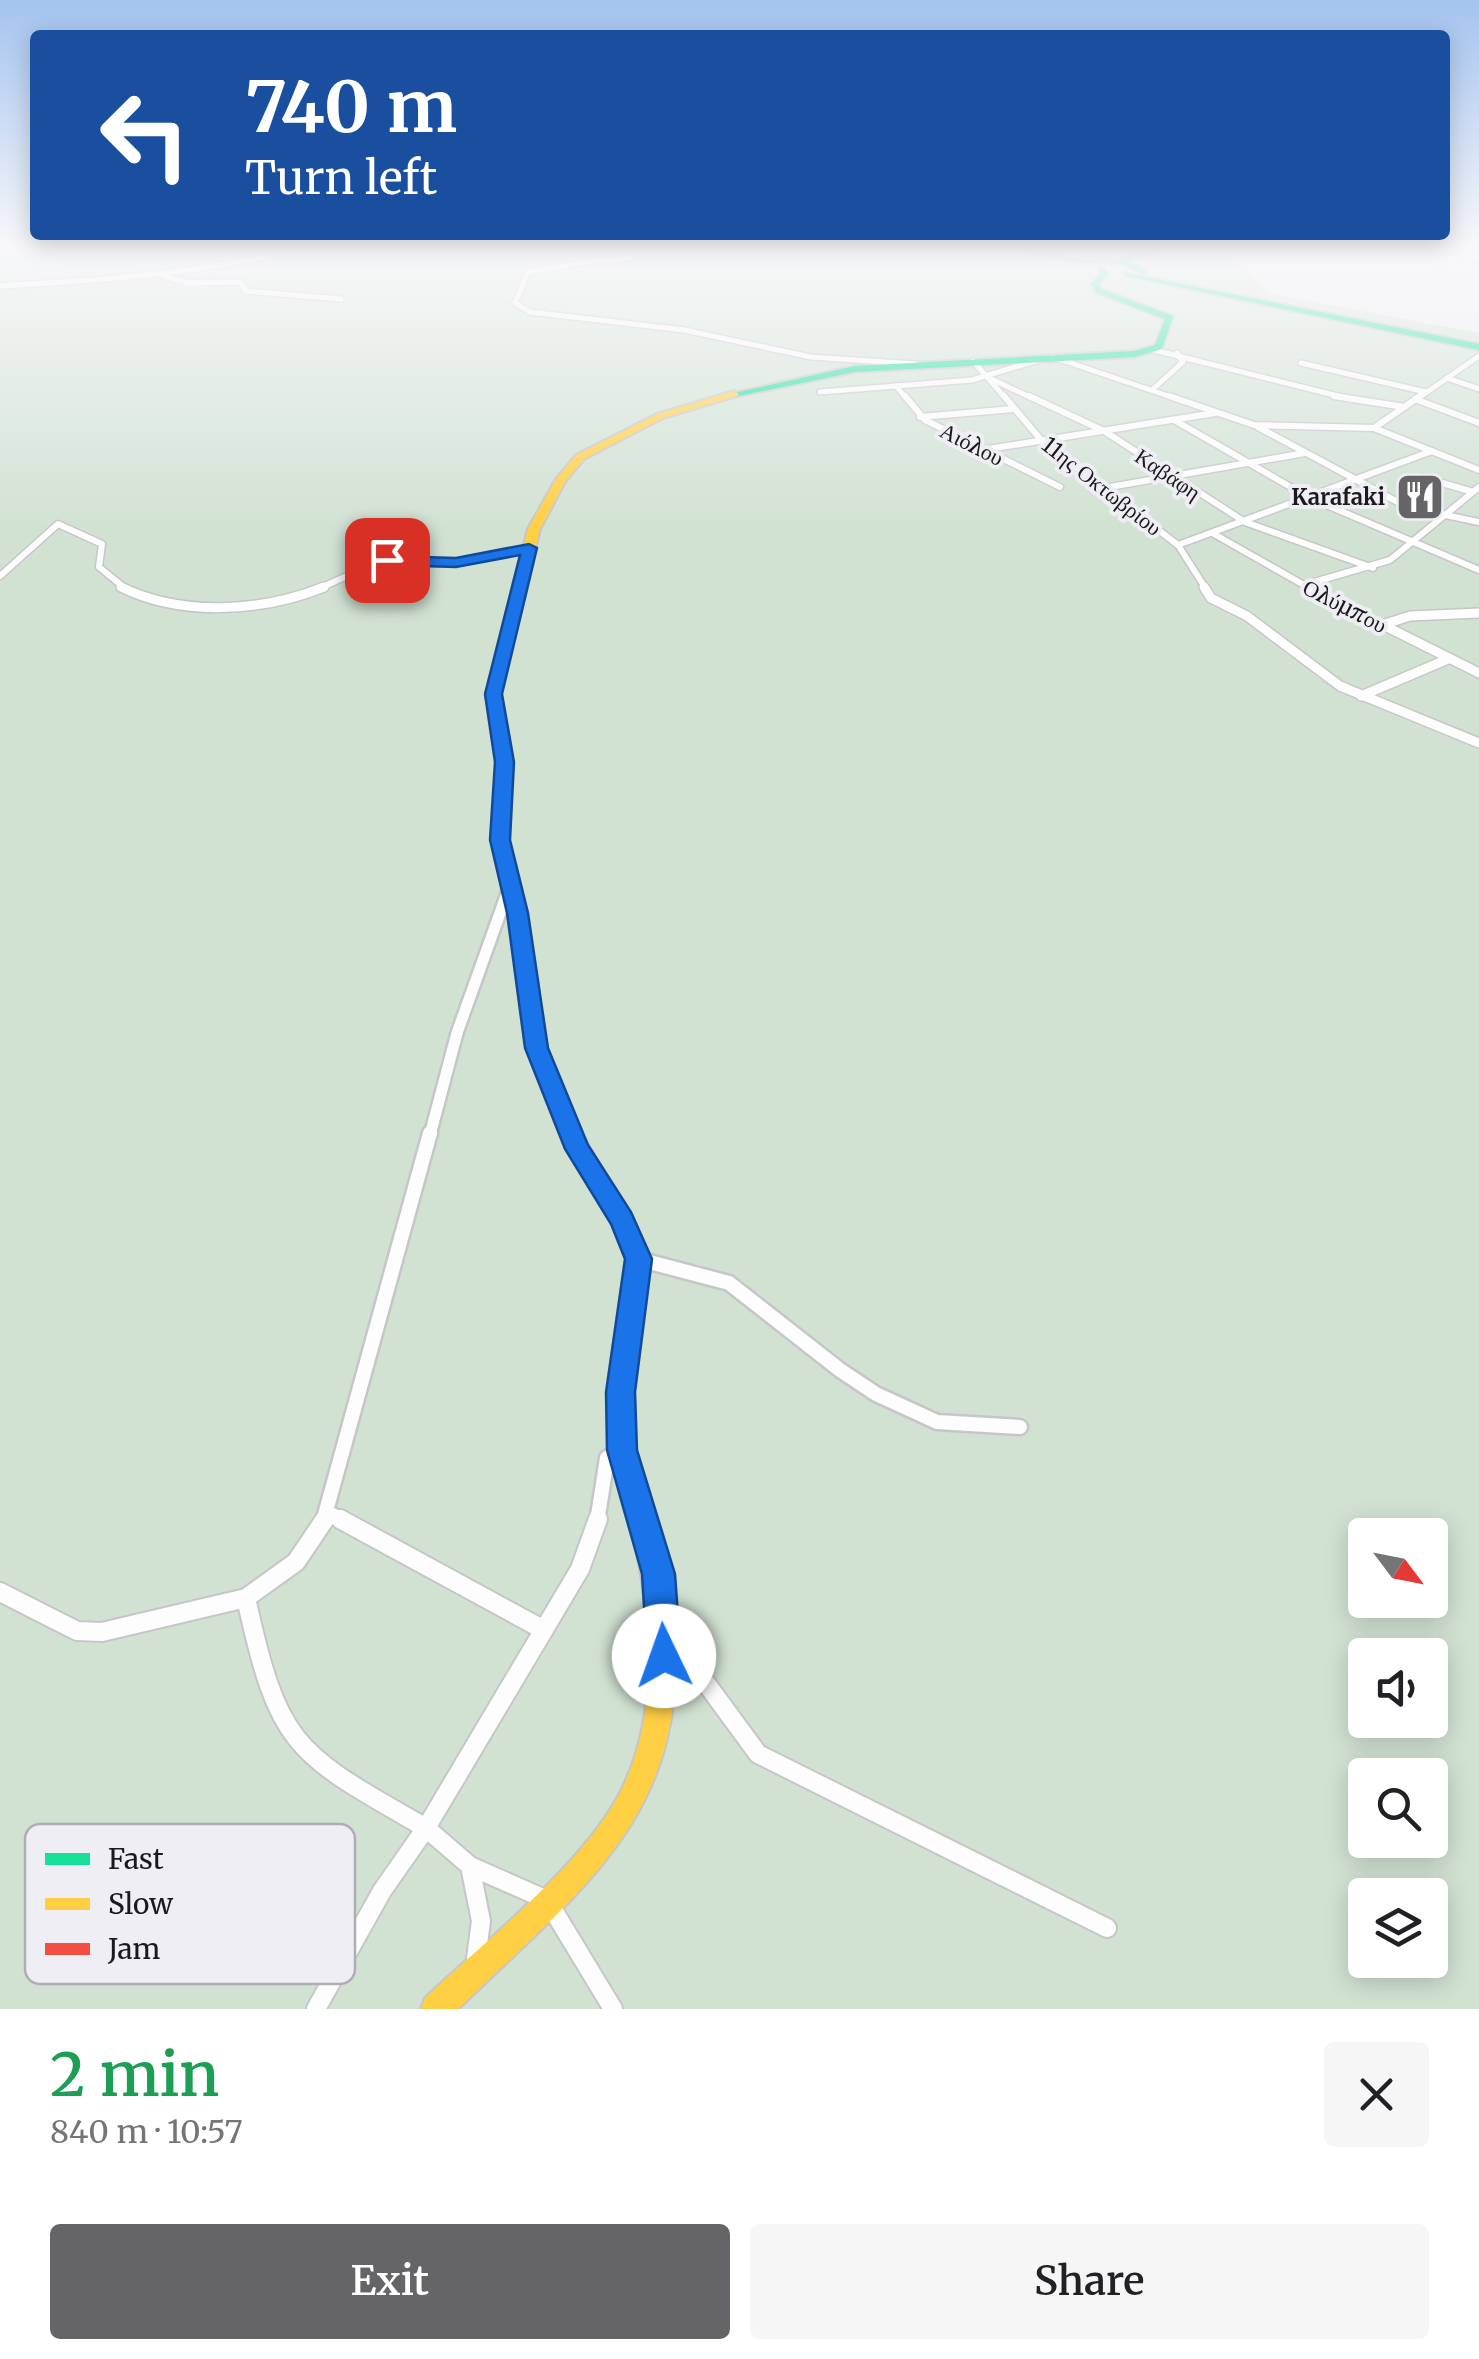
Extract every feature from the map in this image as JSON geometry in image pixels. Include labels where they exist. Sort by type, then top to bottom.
[{"type":"main road","points":[[436,2009],[600,1846],[638,1785],[657,1716],[664,1626],[658,1574],[622,1450],[620,1392],[638,1259],[622,1220],[577,1149],[537,1048],[500,840],[504,762],[493,694],[540,516],[572,464],[612,439],[678,410],[776,382],[916,364],[1051,357],[1105,363],[1154,350],[1163,341]]},
{"type":"main road","points":[[1443,341],[1478,348]]},
{"type":"street","points":[[732,341],[801,356],[916,364]]},
{"type":"street","points":[[1374,428],[1448,378],[1478,348]]},
{"type":"street","points":[[1154,350],[1318,394],[1404,407]]},
{"type":"street","points":[[1153,389],[1183,362],[1178,354]]},
{"type":"street","points":[[820,392],[987,377],[1051,357]]},
{"type":"street","name":"Καβάφη","points":[[973,361],[987,377],[1104,431],[1244,522],[1373,568]]},
{"type":"street","points":[[1105,363],[1153,389],[1254,425],[1407,507],[1445,518],[1479,522]]},
{"type":"street","points":[[1301,363],[1426,392]]},
{"type":"street","name":"11ης Οκτωβρίου","points":[[987,377],[1042,441],[1178,546],[1210,598],[1248,616],[1298,658],[1361,696],[1479,742]]},
{"type":"street","points":[[1448,378],[1479,390]]},
{"type":"street","name":"Αιόλου","points":[[896,386],[920,417],[1060,487]]},
{"type":"street","points":[[1415,400],[1479,424]]},
{"type":"street","points":[[920,417],[1013,409]]},
{"type":"street","points":[[982,450],[1220,412]]},
{"type":"street","points":[[1174,420],[1308,497],[1479,570]]},
{"type":"street","points":[[1254,425],[1374,428],[1479,470]]},
{"type":"street","points":[[1178,546],[1432,452]]},
{"type":"street","points":[[1104,488],[1306,453]]},
{"type":"street","points":[[1422,477],[1476,490]]},
{"type":"street","points":[[1304,586],[1373,568],[1414,544],[1476,490]]},
{"type":"street","points":[[0,576],[17,568],[46,529],[58,524],[102,544],[100,567],[116,583],[163,601],[218,609],[246,609],[301,596],[371,563],[456,562],[529,548]]},
{"type":"street","name":"Ολύμπου","points":[[1214,534],[1304,586],[1479,673]]},
{"type":"street","points":[[1382,625],[1410,616],[1479,614]]},
{"type":"street","points":[[1361,696],[1448,659]]},
{"type":"street","points":[[0,1592],[77,1631],[102,1632],[246,1598],[296,1562],[329,1513],[417,1197],[457,1033],[510,884]]},
{"type":"street","points":[[638,1259],[729,1283],[840,1370],[876,1394],[937,1422],[1020,1427]]},
{"type":"street","points":[[355,1939],[382,1891],[426,1828],[580,1568],[598,1526],[607,1488],[608,1458],[622,1450]]},
{"type":"street","points":[[329,1513],[544,1630]]},
{"type":"street","points":[[246,1598],[268,1688],[294,1740],[318,1764],[426,1828],[470,1866],[547,1900],[613,2009]]},
{"type":"street","points":[[664,1626],[689,1653],[726,1719],[758,1754],[1108,1928]]},
{"type":"street","points":[[470,1866],[481,1922],[474,1970]]},
{"type":"street","points":[[316,2009],[330,1984]]},
{"type":"green space","points":[[0,341],[1479,341],[1479,2009],[0,2009]]},
{"type":"traffic: fast","points":[[734,394],[855,369],[1135,354],[1159,347],[1161,341]]},
{"type":"traffic: fast","points":[[1449,341],[1479,347]]},
{"type":"traffic: slow","points":[[571,1133],[537,1048],[518,913],[500,839],[504,762],[493,694],[534,529],[560,481],[580,457],[660,416],[734,394]]},
{"type":"traffic: slow","points":[[436,2009],[600,1847],[625,1811],[643,1772],[655,1731],[662,1644],[651,1558],[641,1517]]},
{"type":"traffic: jam","points":[[571,1133],[622,1220],[638,1259],[620,1392],[622,1450],[641,1517]]},
{"type":"place","name":"Karafaki","points":[[1420,497]]},
{"type":"route","points":[[387,560],[439,564],[529,548],[499,657],[493,694],[504,762],[500,840],[518,913],[537,1048],[577,1149],[622,1220],[638,1259],[620,1392],[622,1450],[658,1574],[664,1656]]}]
